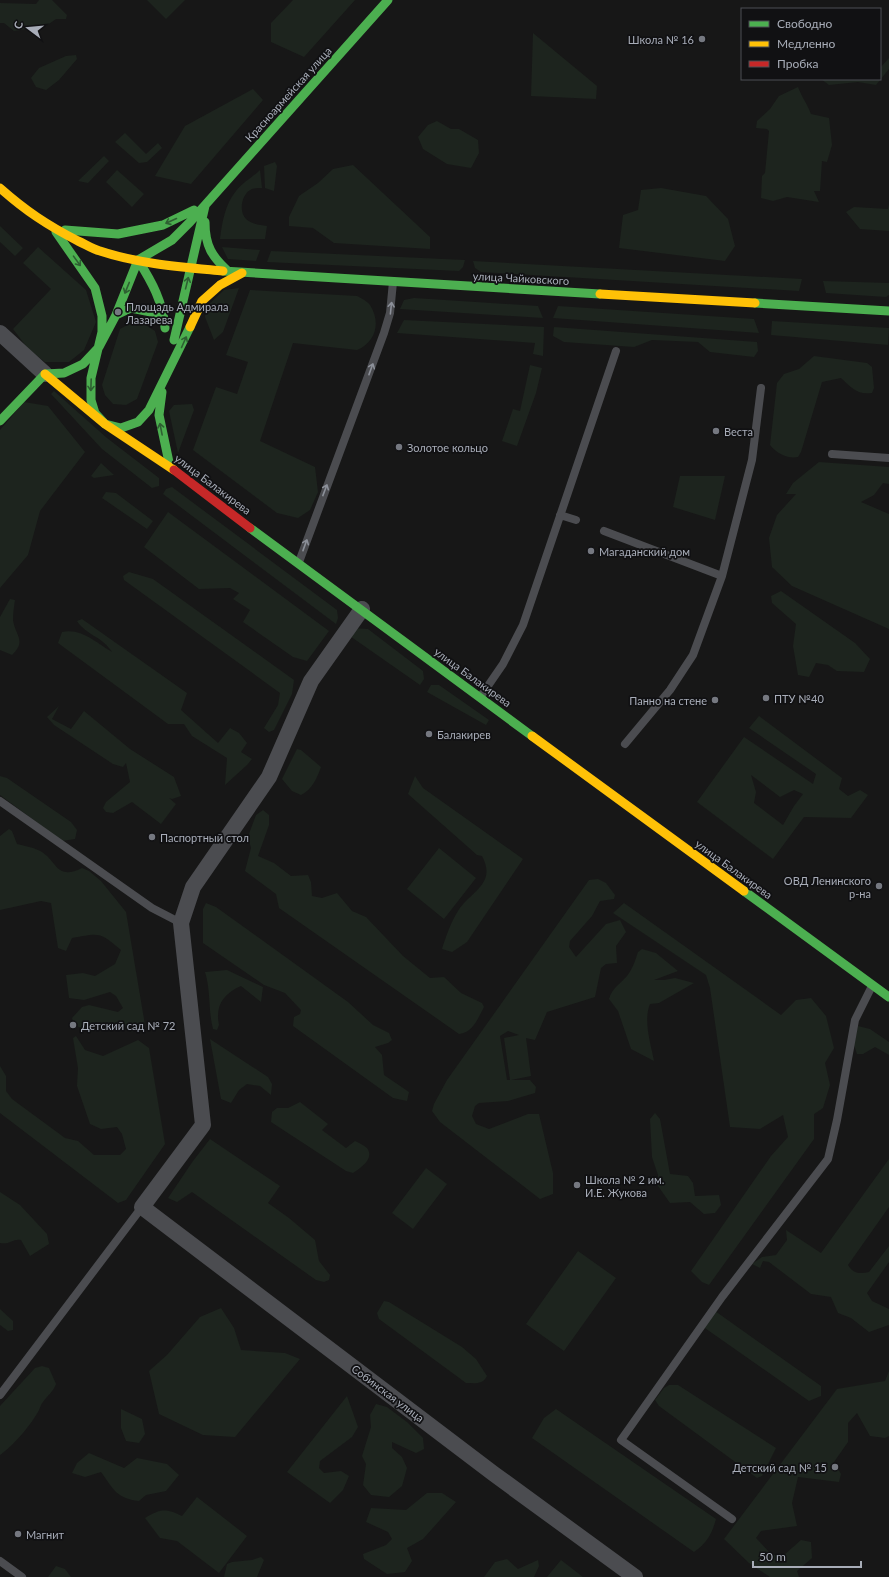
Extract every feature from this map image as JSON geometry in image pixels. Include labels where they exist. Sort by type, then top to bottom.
[{"type":"street","name":"Красноармейская улица","points":[[138,260],[172,240],[306,94],[388,0]]},
{"type":"street","points":[[0,188],[22,208],[54,229],[99,251],[138,260],[191,268]]},
{"type":"street","points":[[54,229],[118,234],[163,225],[205,203]]},
{"type":"street","points":[[170,467],[159,415],[165,376],[205,203]]},
{"type":"street","points":[[205,203],[204,232],[208,245],[218,263],[230,272]]},
{"type":"street","points":[[54,229],[95,288],[102,316],[102,332],[99,347],[92,367],[90,388],[91,400],[95,413],[105,424],[121,428],[138,422],[149,410],[165,376],[179,352],[202,301],[220,284],[242,273]]},
{"type":"street","points":[[138,260],[153,279],[158,292],[164,319],[165,340]]},
{"type":"street","points":[[0,421],[45,374],[64,373],[83,364],[99,347],[116,315],[138,260]]},
{"type":"street","points":[[153,279],[168,272],[191,268]]},
{"type":"street","name":"улица Чайковского","points":[[191,268],[242,273],[889,311]]},
{"type":"street","points":[[116,315],[133,295]]},
{"type":"street","points":[[116,315],[131,308],[152,312],[164,319]]},
{"type":"street","points":[[0,333],[45,374]]},
{"type":"street","points":[[165,354],[165,376]]},
{"type":"street","name":"улица Балакирева","points":[[45,374],[105,424],[170,467],[298,564],[889,997]]},
{"type":"street","points":[[142,1207],[203,1125],[181,923],[193,887],[269,777],[311,681],[362,610]]},
{"type":"street","name":"Собинская улица","points":[[142,1207],[494,1474],[617,1572],[635,1577]]},
{"type":"lane","points":[[298,564],[384,333],[390,313],[393,282]]},
{"type":"lane","points":[[481,697],[494,675],[503,664],[523,625],[616,350]]},
{"type":"lane","points":[[626,744],[670,690],[693,655],[722,576],[752,460],[761,388]]},
{"type":"lane","points":[[832,454],[889,458]]},
{"type":"lane","points":[[560,515],[576,520]]},
{"type":"lane","points":[[604,531],[722,576]]},
{"type":"lane","points":[[0,801],[152,908],[181,923]]},
{"type":"lane","points":[[732,1519],[621,1440],[722,1297],[828,1159],[837,1120],[855,1020],[872,985]]},
{"type":"lane","points":[[0,1395],[142,1207]]},
{"type":"lane","points":[[0,1561],[22,1577]]},
{"type":"shaded area","points":[[39,0],[52,0],[67,15],[66,19],[56,19],[46,26],[14,31],[4,23],[0,23],[0,3],[36,4]]},
{"type":"shaded area","points":[[147,0],[185,0],[166,19]]},
{"type":"shaded area","points":[[293,0],[355,0],[304,57],[271,42],[271,23]]},
{"type":"shaded area","points":[[533,33],[597,86],[596,99],[531,96]]},
{"type":"shaded area","points":[[76,55],[77,59],[59,80],[46,90],[36,87],[31,78],[39,68],[66,56]]},
{"type":"shaded area","points":[[889,58],[889,69],[881,79],[881,67]]},
{"type":"shaded area","points":[[822,80],[880,80],[876,85],[858,82],[829,85]]},
{"type":"shaded area","points":[[798,87],[811,114],[829,118],[832,145],[827,162],[822,161],[820,191],[814,191],[819,202],[787,197],[773,201],[761,198],[762,176],[765,173],[769,131],[767,129],[756,128],[757,121],[770,109],[779,96]]},
{"type":"shaded area","points":[[253,89],[263,100],[191,184],[155,176],[185,126]]},
{"type":"shaded area","points":[[437,121],[451,129],[459,129],[478,140],[479,153],[471,168],[447,164],[423,149],[418,137],[428,125]]},
{"type":"shaded area","points":[[125,133],[146,154],[158,143],[162,148],[147,162],[139,163],[115,142]]},
{"type":"shaded area","points":[[104,156],[109,161],[88,183],[78,181]]},
{"type":"shaded area","points":[[275,162],[277,166],[274,191],[265,188],[264,166]]},
{"type":"shaded area","points":[[353,165],[430,237],[430,249],[334,243],[313,228],[289,226],[289,217],[299,196],[318,183],[333,169]]},
{"type":"shaded area","points":[[117,170],[144,194],[132,207],[106,182]]},
{"type":"shaded area","points":[[260,170],[262,188],[253,189],[246,194],[242,202],[242,212],[248,221],[267,226],[265,239],[220,239],[225,214],[232,196],[241,185]]},
{"type":"shaded area","points":[[661,188],[706,196],[728,219],[735,246],[725,261],[619,248],[623,215],[638,210],[641,190]]},
{"type":"shaded area","points":[[889,204],[889,231],[860,229],[846,212],[854,207],[888,209]]},
{"type":"shaded area","points":[[0,226],[23,248],[15,256],[0,242]]},
{"type":"shaded area","points":[[38,247],[86,290],[96,322],[84,350],[69,362],[45,362],[29,350],[13,329],[51,289],[23,263]]},
{"type":"shaded area","points":[[222,247],[260,250],[256,261],[228,259]]},
{"type":"shaded area","points":[[271,251],[465,260],[463,267],[459,271],[267,262]]},
{"type":"shaded area","points":[[473,261],[802,279],[799,291],[481,272],[475,268]]},
{"type":"shaded area","points":[[823,281],[889,283],[889,295],[886,297],[826,293]]},
{"type":"shaded area","points":[[239,288],[223,332],[214,340],[205,317],[207,306],[224,290]]},
{"type":"shaded area","points":[[250,290],[357,296],[370,305],[375,318],[376,325],[372,337],[369,342],[357,350],[293,343],[260,441],[315,467],[318,492],[310,510],[298,518],[277,513],[193,450],[216,387],[237,394],[248,362],[226,355]]},
{"type":"shaded area","points":[[414,298],[538,306],[543,318],[400,309],[404,300]]},
{"type":"shaded area","points":[[558,306],[754,319],[759,333],[553,318]]},
{"type":"shaded area","points":[[404,320],[544,327],[543,356],[533,354],[535,343],[397,333]]},
{"type":"shaded area","points":[[772,321],[889,328],[888,345],[771,335]]},
{"type":"shaded area","points":[[131,323],[144,324],[155,331],[158,342],[137,399],[126,405],[113,404],[105,395],[102,385],[120,329]]},
{"type":"shaded area","points":[[554,327],[757,342],[758,351],[754,357],[710,352],[698,342],[652,340],[634,347],[564,342],[553,336]]},
{"type":"shaded area","points":[[814,356],[867,363],[872,367],[874,388],[872,393],[862,393],[848,385],[841,378],[822,382],[801,452],[798,457],[786,456],[775,451],[770,445],[777,383],[784,374],[799,369]]},
{"type":"shaded area","points":[[530,365],[542,368],[536,393],[517,446],[502,441],[513,409],[520,411]]},
{"type":"shaded area","points":[[54,391],[107,438],[159,478],[159,486],[152,488],[102,449],[51,394]]},
{"type":"shaded area","points":[[24,402],[48,406],[85,452],[40,511],[28,555],[0,588],[0,430]]},
{"type":"shaded area","points":[[192,404],[194,410],[178,453],[169,411],[174,405]]},
{"type":"shaded area","points":[[819,462],[889,467],[889,484],[883,483],[874,495],[861,502],[889,514],[889,629],[792,586],[772,567],[769,538],[777,515],[796,494],[786,494],[793,483]]},
{"type":"shaded area","points":[[101,463],[114,475],[94,478],[91,476]]},
{"type":"shaded area","points":[[680,476],[725,476],[715,520],[673,507]]},
{"type":"shaded area","points":[[172,487],[337,610],[338,618],[336,624],[163,494],[166,489]]},
{"type":"shaded area","points":[[106,492],[116,493],[153,521],[147,529],[102,498]]},
{"type":"shaded area","points":[[168,512],[329,631],[307,661],[293,657],[243,622],[250,610],[233,599],[239,593],[230,588],[199,589],[144,547]]},
{"type":"shaded area","points":[[129,572],[153,579],[294,680],[292,694],[274,730],[269,732],[264,728],[278,705],[280,693],[124,580],[123,576]]},
{"type":"shaded area","points":[[781,591],[855,643],[870,659],[864,672],[837,671],[828,665],[816,663],[809,677],[798,675],[793,646],[796,624],[772,603],[771,596]]},
{"type":"shaded area","points":[[10,599],[15,600],[13,620],[19,638],[19,646],[12,655],[0,650],[0,617]]},
{"type":"shaded area","points":[[82,619],[187,693],[181,710],[218,743],[230,728],[239,733],[247,743],[241,752],[252,759],[247,765],[225,785],[227,758],[192,736],[184,724],[168,724],[58,643],[62,632],[76,632],[88,637],[112,652],[104,643],[81,626],[77,621]]},
{"type":"shaded area","points":[[352,628],[368,629],[423,671],[424,679],[420,685],[347,634]]},
{"type":"shaded area","points":[[431,685],[439,685],[489,720],[486,725],[427,692]]},
{"type":"shaded area","points":[[59,706],[52,719],[71,729],[84,711],[130,749],[174,777],[181,796],[172,799],[169,798],[176,804],[161,824],[132,802],[113,813],[106,812],[103,808],[106,802],[130,782],[126,763],[123,767],[113,764],[54,725],[47,717]]},
{"type":"shaded area","points":[[759,716],[842,778],[839,789],[848,796],[860,790],[868,795],[851,818],[804,817],[773,859],[697,802],[744,737],[813,784],[816,774],[749,728]],"holes":[[[751,775],[780,797],[794,790],[803,794],[783,825],[754,803],[756,792]]]},
{"type":"shaded area","points":[[297,749],[301,750],[321,767],[311,787],[301,795],[292,791],[282,779]]},
{"type":"shaded area","points":[[0,776],[7,778],[71,822],[77,830],[75,839],[62,841],[0,795]]},
{"type":"shaded area","points":[[415,776],[423,788],[523,859],[467,942],[452,952],[442,949],[449,929],[463,904],[484,880],[486,866],[482,856],[477,855],[408,794]]},
{"type":"shaded area","points":[[263,810],[269,815],[269,825],[258,856],[274,863],[291,876],[308,875],[311,882],[312,896],[322,898],[337,893],[352,911],[366,917],[403,956],[430,978],[444,977],[461,993],[482,1003],[484,1007],[477,1020],[468,1031],[459,1034],[279,908],[276,894],[245,871],[251,848],[248,837],[256,815]]},
{"type":"shaded area","points":[[9,829],[12,831],[17,844],[38,850],[49,858],[61,871],[73,872],[82,868],[89,871],[101,881],[126,912],[145,1025],[132,1032],[123,1025],[91,1032],[74,1025],[72,1018],[82,1007],[89,1005],[118,1012],[123,1008],[116,996],[110,992],[84,1000],[69,998],[66,975],[83,973],[95,976],[115,964],[121,950],[99,935],[72,938],[66,951],[58,948],[51,903],[41,901],[0,910],[0,836]]},
{"type":"shaded area","points":[[439,848],[476,878],[444,919],[407,889]]},
{"type":"shaded area","points":[[598,879],[606,883],[615,895],[614,899],[600,901],[592,916],[570,941],[569,947],[576,957],[606,924],[620,920],[626,932],[616,946],[617,963],[606,964],[601,968],[595,997],[547,1012],[535,1040],[526,1038],[531,1076],[511,1080],[530,1080],[536,1087],[535,1093],[508,1101],[479,1103],[475,1106],[472,1116],[476,1124],[489,1129],[528,1114],[539,1114],[553,1173],[553,1194],[540,1199],[440,1122],[432,1111],[434,1104],[447,1080],[589,880]],"holes":[[[508,1031],[519,1035],[504,1038],[510,1080],[507,1080],[500,1036]]]},
{"type":"shaded area","points":[[206,903],[216,907],[348,1002],[373,1025],[389,1033],[392,1040],[388,1043],[375,1047],[382,1055],[384,1075],[409,1092],[407,1101],[393,1098],[293,1026],[294,1017],[300,1014],[301,1010],[285,993],[264,985],[203,943],[203,909]]},
{"type":"shaded area","points":[[624,903],[781,1015],[796,1000],[811,998],[826,1016],[834,1048],[825,1063],[830,1085],[823,1108],[814,1114],[814,1139],[709,1285],[702,1282],[691,1271],[771,1156],[788,1137],[783,1115],[760,1129],[730,1127],[710,988],[706,975],[613,913]]},
{"type":"shaded area","points":[[642,949],[656,953],[678,971],[654,980],[675,978],[694,983],[659,1003],[650,1004],[647,1025],[654,1061],[631,1049],[618,1011],[609,999],[614,989],[629,973],[638,952]]},
{"type":"shaded area","points":[[227,970],[263,987],[261,1002],[241,986],[235,989],[225,997],[219,1006],[219,1025],[217,1030],[213,1029],[211,1022],[208,986],[205,972]]},
{"type":"shaded area","points":[[858,1026],[870,1029],[889,1042],[889,1055],[875,1047],[863,1054],[857,1054],[854,1045]]},
{"type":"shaded area","points":[[76,1036],[85,1050],[103,1056],[138,1040],[149,1048],[165,1144],[126,1200],[118,1203],[0,1113],[0,1066],[6,1076],[6,1091],[12,1099],[65,1138],[78,1141],[94,1155],[120,1155],[126,1149],[122,1134],[117,1127],[101,1129],[90,1124],[77,1086],[78,1068],[73,1038]]},
{"type":"shaded area","points":[[210,1039],[268,1077],[272,1084],[271,1095],[260,1086],[247,1084],[239,1090],[231,1103],[221,1099]]},
{"type":"shaded area","points":[[300,1102],[328,1124],[322,1130],[346,1148],[355,1141],[367,1148],[369,1156],[366,1163],[353,1173],[346,1171],[271,1122],[272,1112],[277,1108],[288,1108]]},
{"type":"shaded area","points":[[655,1113],[660,1119],[670,1174],[688,1176],[693,1183],[695,1196],[719,1195],[721,1205],[715,1213],[704,1214],[690,1202],[670,1203],[658,1186],[658,1175],[652,1157],[650,1119]]},
{"type":"shaded area","points":[[210,1139],[280,1186],[268,1203],[289,1218],[315,1240],[319,1261],[330,1275],[329,1280],[324,1282],[316,1280],[192,1192],[177,1202],[168,1198]]},
{"type":"shaded area","points":[[889,1159],[889,1207],[848,1265],[857,1273],[869,1272],[889,1246],[889,1262],[867,1293],[872,1301],[889,1309],[889,1325],[869,1332],[851,1318],[838,1313],[831,1297],[811,1294],[769,1262],[763,1261],[760,1268],[752,1264],[762,1257],[776,1255],[787,1240],[786,1230],[821,1253]]},
{"type":"shaded area","points":[[426,1168],[447,1184],[413,1229],[392,1213]]},
{"type":"shaded area","points":[[0,1192],[20,1205],[47,1234],[49,1244],[30,1256],[21,1240],[0,1243]]},
{"type":"shaded area","points":[[578,1251],[616,1278],[564,1351],[526,1324]]},
{"type":"shaded area","points":[[384,1301],[389,1302],[462,1347],[476,1359],[487,1376],[485,1379],[478,1383],[466,1383],[379,1319],[377,1313]]},
{"type":"shaded area","points":[[221,1308],[234,1328],[241,1350],[285,1353],[300,1359],[235,1437],[203,1435],[159,1414],[149,1371],[167,1355],[200,1317]]},
{"type":"shaded area","points":[[0,1309],[13,1321],[13,1330],[8,1331],[0,1325]]},
{"type":"shaded area","points":[[715,1311],[821,1386],[821,1396],[809,1401],[702,1326]]},
{"type":"shaded area","points":[[42,1366],[49,1368],[56,1384],[55,1387],[42,1403],[36,1416],[27,1428],[11,1446],[0,1455],[0,1406],[35,1368]]},
{"type":"shaded area","points":[[889,1371],[889,1436],[885,1438],[870,1436],[857,1413],[848,1423],[848,1442],[834,1462],[841,1474],[839,1482],[798,1477],[792,1503],[797,1526],[761,1531],[756,1538],[772,1555],[784,1555],[801,1540],[811,1542],[812,1558],[797,1571],[799,1577],[770,1577],[749,1563],[724,1539],[837,1389],[885,1381]]},
{"type":"shaded area","points":[[669,1385],[678,1385],[776,1448],[762,1476],[757,1478],[659,1406],[655,1400],[664,1388]]},
{"type":"shaded area","points":[[347,1396],[358,1427],[352,1437],[320,1461],[319,1468],[324,1473],[341,1471],[349,1476],[343,1490],[330,1503],[287,1472]]},
{"type":"shaded area","points":[[376,1404],[387,1407],[407,1422],[423,1438],[424,1449],[416,1453],[392,1442],[392,1448],[402,1457],[407,1468],[402,1486],[389,1497],[371,1495],[363,1485],[366,1464],[362,1456],[371,1427],[370,1415]]},
{"type":"shaded area","points":[[121,1409],[142,1419],[145,1434],[139,1443],[126,1441],[121,1428]]},
{"type":"shaded area","points":[[556,1409],[716,1519],[711,1534],[706,1542],[694,1552],[532,1438],[544,1418]]},
{"type":"shaded area","points":[[89,1453],[124,1468],[137,1458],[167,1464],[179,1475],[166,1491],[146,1495],[139,1501],[131,1500],[116,1492],[101,1472],[85,1477],[72,1473],[77,1463]]},
{"type":"shaded area","points":[[427,1493],[442,1493],[456,1502],[423,1539],[407,1548],[412,1561],[405,1572],[387,1574],[364,1559],[363,1554],[386,1545],[392,1539],[388,1532],[366,1522],[371,1508],[406,1510]]},
{"type":"shaded area","points":[[197,1497],[247,1536],[219,1573],[177,1541],[160,1538],[145,1518],[159,1511],[167,1511],[182,1516]]},
{"type":"shaded area","points":[[261,1557],[264,1560],[257,1577],[224,1577],[227,1564]]},
{"type":"shaded area","points":[[507,1559],[518,1569],[538,1560],[539,1566],[534,1577],[484,1577],[495,1562]]},
{"type":"shaded area","points":[[561,1560],[583,1577],[547,1577]]},
{"type":"shaded area","points":[[56,1566],[65,1569],[71,1577],[48,1577]]},
{"type":"traffic: fast","points":[[116,315],[138,260],[172,240],[190,222],[388,0]]},
{"type":"traffic: fast","points":[[174,340],[205,206]]},
{"type":"traffic: fast","points":[[65,230],[118,234],[163,225],[194,210]]},
{"type":"traffic: fast","points":[[205,222],[208,244],[214,256],[229,272]]},
{"type":"traffic: fast","points":[[56,232],[95,288],[102,316],[102,332],[91,378],[91,400],[95,413],[105,424],[121,428],[138,422],[149,410],[190,327]]},
{"type":"traffic: fast","points":[[138,260],[156,292],[162,310],[165,328]]},
{"type":"traffic: fast","points":[[223,271],[600,294]]},
{"type":"traffic: fast","points":[[755,303],[889,311]]},
{"type":"traffic: fast","points":[[45,374],[64,373],[83,364],[99,347],[116,315],[131,308],[151,312],[164,319]]},
{"type":"traffic: fast","points":[[0,421],[45,374]]},
{"type":"traffic: fast","points":[[162,392],[159,415],[170,467]]},
{"type":"traffic: fast","points":[[250,528],[532,736]]},
{"type":"traffic: fast","points":[[744,891],[889,997]]},
{"type":"traffic: slow","points":[[0,188],[28,211],[91,248],[145,262],[223,271]]},
{"type":"traffic: slow","points":[[190,327],[202,301],[220,285],[242,273]]},
{"type":"traffic: slow","points":[[600,294],[755,303]]},
{"type":"traffic: slow","points":[[45,374],[105,424],[174,470]]},
{"type":"traffic: slow","points":[[532,736],[744,891]]},
{"type":"traffic: jam","points":[[174,470],[250,528]]},
{"type":"place","name":"Школа № 16","points":[[702,39]]},
{"type":"place","name":"Площадь Адмирала Лазарева","points":[[118,312]]},
{"type":"place","name":"Веста","points":[[716,431]]},
{"type":"place","name":"Золотое кольцо","points":[[399,447]]},
{"type":"place","name":"Магаданский дом","points":[[591,551]]},
{"type":"place","name":"ПТУ №40","points":[[766,698]]},
{"type":"place","name":"Панно на стене","points":[[715,700]]},
{"type":"place","name":"Балакирев","points":[[429,734]]},
{"type":"place","name":"Паспортный стол","points":[[152,837]]},
{"type":"place","name":"ОВД Ленинского р-на","points":[[879,886]]},
{"type":"place","name":"Детский сад № 72","points":[[73,1025]]},
{"type":"place","name":"Школа № 2 им. И.Е. Жукова","points":[[577,1185]]},
{"type":"place","name":"Детский сад № 15","points":[[835,1467]]},
{"type":"place","name":"Магнит","points":[[18,1534]]}]
